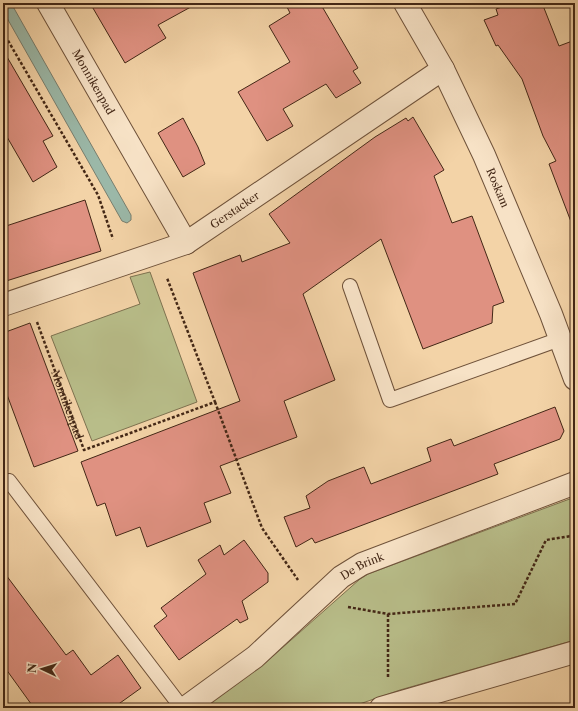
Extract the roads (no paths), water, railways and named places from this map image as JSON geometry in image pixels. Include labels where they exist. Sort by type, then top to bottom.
[{"type":"street","name":"Monnikenpad","points":[[48,3],[186,243]]},
{"type":"street","name":"Roskam","points":[[405,3],[443,69],[484,155],[548,306],[575,379]]},
{"type":"street","name":"Gerstacker","points":[[3,305],[186,243],[443,69]]},
{"type":"street","name":"De Brink","points":[[184,708],[255,657],[341,577],[362,564],[575,483]]},
{"type":"street","points":[[388,706],[575,652]]},
{"type":"lane","points":[[350,286],[390,400],[560,339]]},
{"type":"lane","points":[[9,481],[184,708]]}]
